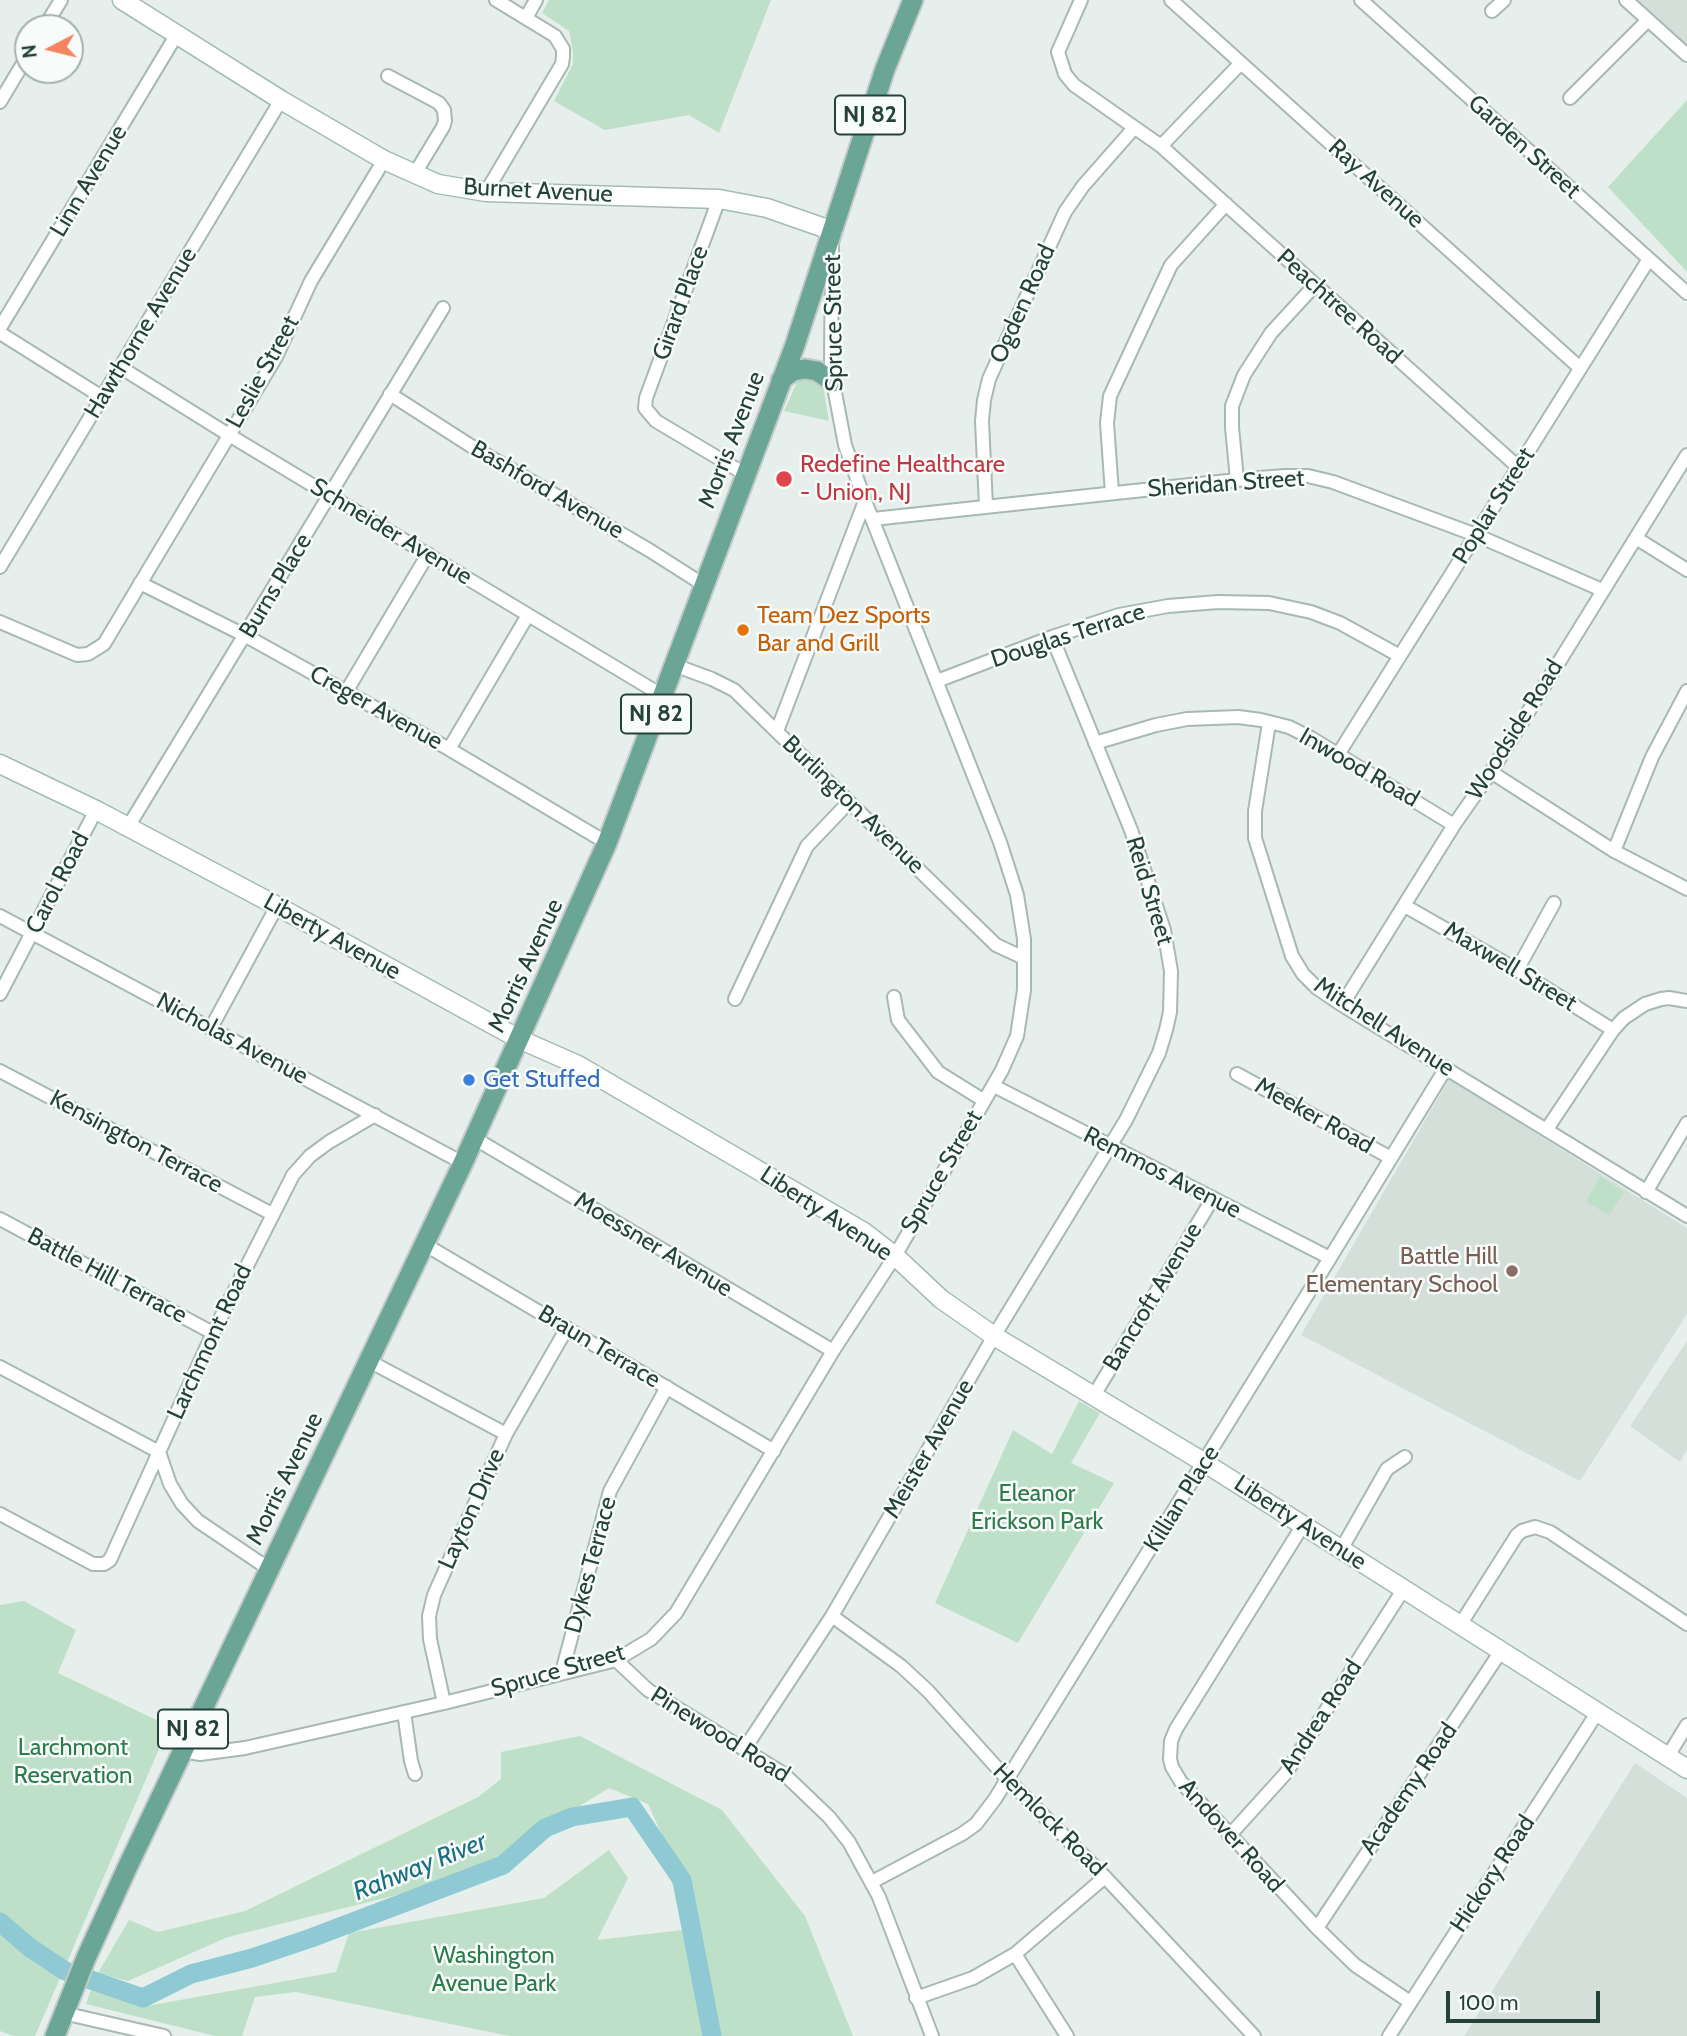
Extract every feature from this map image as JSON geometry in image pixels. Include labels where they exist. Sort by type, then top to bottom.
[{"type":"main road","name":"Morris Avenue","points":[[55,2036],[86,1958],[463,1163],[607,843],[781,380],[885,69],[912,0]]},
{"type":"main road","points":[[781,380],[793,371],[805,369],[817,371],[833,383]]},
{"type":"street","name":"Burnet Avenue","points":[[122,0],[281,100],[384,160],[414,176],[438,184],[486,192],[719,199],[766,208],[833,231]]},
{"type":"street","points":[[486,192],[562,64],[563,49],[555,36],[496,0]]},
{"type":"street","points":[[526,18],[536,0]]},
{"type":"street","name":"Peachtree Road","points":[[1081,0],[1058,52],[1060,64],[1074,85],[1161,146],[1518,467]]},
{"type":"street","name":"Ray Avenue","points":[[1171,0],[1580,368]]},
{"type":"street","name":"Garden Street","points":[[1361,0],[1687,293]]},
{"type":"street","points":[[1492,11],[1504,0]]},
{"type":"street","points":[[1626,0],[1687,55]]},
{"type":"street","points":[[1570,98],[1648,20]]},
{"type":"street","name":"Linn Avenue","points":[[0,331],[177,34]]},
{"type":"street","points":[[1161,146],[1241,62]]},
{"type":"street","points":[[388,76],[439,103],[445,114],[443,127],[414,176]]},
{"type":"street","points":[[0,102],[14,78]]},
{"type":"street","name":"Hawthorne Avenue","points":[[0,567],[281,100]]},
{"type":"street","name":"Ogden Road","points":[[986,506],[982,421],[989,379],[1065,212],[1083,186],[1134,128]]},
{"type":"street","name":"Leslie Street","points":[[140,583],[276,357],[311,281],[384,160]]},
{"type":"street","name":"Girard Place","points":[[719,199],[646,398],[645,408],[656,421],[745,474]]},
{"type":"street","points":[[1112,493],[1107,423],[1110,396],[1171,265],[1226,204]]},
{"type":"street","name":"Spruce Street","points":[[182,1751],[200,1754],[245,1748],[444,1703],[616,1660],[651,1639],[676,1613],[833,1351],[895,1256],[983,1100],[994,1086],[1017,1036],[1024,990],[1024,958],[1017,895],[1000,842],[845,445],[833,383],[833,231]]},
{"type":"street","name":"Poplar Street","points":[[1339,753],[1649,258]]},
{"type":"street","points":[[1237,480],[1232,406],[1244,375],[1271,333],[1315,285]]},
{"type":"street","name":"Burns Place","points":[[128,827],[443,308]]},
{"type":"street","points":[[0,331],[102,397]]},
{"type":"street","name":"Schneider Avenue","points":[[120,367],[663,696]]},
{"type":"street","name":"Bashford Avenue","points":[[390,394],[471,446],[704,585]]},
{"type":"street","name":"Woodside Road","points":[[1342,1005],[1454,825],[1491,772],[1687,455]]},
{"type":"street","name":"Sheridan Street","points":[[873,519],[1237,480],[1308,476],[1333,482],[1476,535],[1602,590]]},
{"type":"street","points":[[777,731],[865,501]]},
{"type":"street","points":[[1636,538],[1687,569]]},
{"type":"street","points":[[346,692],[428,554]]},
{"type":"street","points":[[0,622],[67,653],[88,654],[104,644],[140,583]]},
{"type":"street","name":"Creger Avenue","points":[[140,583],[246,636],[449,749],[607,843]]},
{"type":"street","name":"Douglas Terrace","points":[[937,681],[1052,637],[1119,615],[1168,606],[1218,602],[1269,603],[1311,612],[1340,623],[1400,656]]},
{"type":"street","points":[[449,749],[528,615]]},
{"type":"street","name":"Reid Street","points":[[1052,637],[1131,830],[1164,930],[1171,971],[1170,1013],[1159,1053],[1126,1120],[1108,1146]]},
{"type":"street","name":"Burlington Avenue","points":[[674,665],[734,690],[996,945],[1024,958]]},
{"type":"street","points":[[1614,851],[1652,757],[1687,691]]},
{"type":"street","name":"Inwood Road","points":[[1095,743],[1187,719],[1238,717],[1289,727],[1339,753],[1454,825]]},
{"type":"street","name":"Mitchell Avenue","points":[[1269,723],[1255,811],[1258,848],[1292,956],[1303,974],[1317,988],[1342,1005],[1687,1216]]},
{"type":"street","name":"Liberty Avenue","points":[[0,764],[96,810],[277,905],[519,1039],[578,1065],[864,1232],[895,1256],[941,1299],[994,1336],[1205,1462],[1687,1769]]},
{"type":"street","points":[[1491,772],[1614,851],[1687,889]]},
{"type":"street","points":[[735,999],[807,846],[849,802]]},
{"type":"street","name":"Carol Road","points":[[0,994],[96,810]]},
{"type":"street","points":[[1517,970],[1554,903]]},
{"type":"street","points":[[211,1028],[277,905]]},
{"type":"street","name":"Maxwell Street","points":[[1405,906],[1517,970],[1614,1030]]},
{"type":"street","name":"Nicholas Avenue","points":[[0,916],[463,1163]]},
{"type":"street","points":[[894,997],[898,1020],[938,1072],[983,1100]]},
{"type":"street","points":[[1547,1129],[1614,1030],[1631,1013],[1645,1004],[1669,998],[1687,1001]]},
{"type":"street","name":"Killian Place","points":[[872,1882],[962,1834],[986,1812],[1205,1462],[1446,1068]]},
{"type":"street","name":"Kensington Terrace","points":[[0,1071],[272,1214]]},
{"type":"street","name":"Meeker Road","points":[[1237,1073],[1391,1158]]},
{"type":"street","name":"Remmos Avenue","points":[[994,1086],[1331,1258]]},
{"type":"street","name":"Larchmont Road","points":[[0,1514],[93,1564],[104,1564],[110,1560],[213,1333],[293,1175],[310,1156],[329,1142],[375,1115]]},
{"type":"street","points":[[1646,1192],[1687,1124]]},
{"type":"street","name":"Moessner Avenue","points":[[474,1138],[833,1351]]},
{"type":"street","name":"Meister Avenue","points":[[745,1748],[832,1616],[1108,1146]]},
{"type":"street","name":"Bancroft Avenue","points":[[1093,1397],[1213,1198]]},
{"type":"street","name":"Battle Hill Terrace","points":[[0,1219],[213,1333]]},
{"type":"street","name":"Braun Terrace","points":[[424,1244],[774,1451]]},
{"type":"street","name":"Layton Drive","points":[[444,1703],[430,1639],[429,1616],[434,1595],[506,1433],[567,1328]]},
{"type":"street","points":[[369,1361],[506,1433]]},
{"type":"street","points":[[0,1367],[159,1452],[170,1484],[181,1504],[198,1521],[269,1569]]},
{"type":"street","name":"Dykes Terrace","points":[[562,1672],[610,1491],[667,1387]]},
{"type":"street","points":[[1342,1548],[1387,1469],[1405,1457]]},
{"type":"street","name":"Andover Road","points":[[1303,1525],[1176,1729],[1171,1741],[1170,1759],[1176,1775],[1229,1836],[1317,1928],[1355,1965],[1410,2002]]},
{"type":"street","points":[[1460,1625],[1517,1535],[1535,1527],[1550,1532],[1687,1624]]},
{"type":"street","name":"Andrea Road","points":[[1229,1836],[1286,1773],[1403,1590]]},
{"type":"street","name":"Hemlock Road","points":[[832,1616],[901,1665],[928,1691],[1007,1779],[1105,1877],[1254,2036]]},
{"type":"street","name":"Academy Road","points":[[1317,1928],[1501,1651]]},
{"type":"street","name":"Pinewood Road","points":[[616,1660],[648,1690],[784,1774],[822,1809],[849,1842],[872,1882],[932,2036]]},
{"type":"street","points":[[404,1712],[415,1774]]},
{"type":"street","name":"Hickory Road","points":[[1389,2036],[1597,1713]]},
{"type":"street","points":[[1668,1756],[1687,1725]]},
{"type":"street","points":[[916,1998],[973,1978],[1015,1955],[1105,1877]]},
{"type":"street","points":[[1015,1955],[1067,2036]]},
{"type":"street","points":[[66,2005],[164,2036]]},
{"type":"shaded area","points":[[1626,0],[1687,0],[1687,55]]},
{"type":"shaded area","name":"Battle Hill Elementary School","points":[[1449,1079],[1687,1228],[1687,1314],[1580,1481],[1301,1335]]},
{"type":"shaded area","points":[[1687,1341],[1687,1450],[1680,1462],[1630,1426]]},
{"type":"shaded area","points":[[1635,1763],[1687,1798],[1687,2036],[1464,2036]]},
{"type":"green space","points":[[549,0],[771,0],[719,133],[689,115],[605,130],[554,101],[573,64],[573,52],[569,31],[542,13]]},
{"type":"green space","points":[[1687,100],[1687,272],[1608,187]]},
{"type":"green space","points":[[815,375],[823,386],[829,421],[784,411],[799,378]]},
{"type":"green space","points":[[1600,1176],[1624,1192],[1609,1215],[1586,1202]]},
{"type":"green space","name":"Eleanor Erickson Park","points":[[1079,1401],[1100,1413],[1071,1463],[1114,1483],[1018,1643],[935,1603],[1013,1430],[1052,1454]]},
{"type":"green space","name":"Larchmont Reservation","points":[[24,1601],[76,1630],[58,1673],[169,1726],[35,2036],[13,2036],[0,2031],[0,1605]]},
{"type":"green space","name":"Washington Avenue Park","points":[[580,1736],[722,1810],[805,1916],[853,2036],[509,2036],[296,1992],[255,1997],[242,2036],[215,2036],[86,2004],[91,1990],[141,2007],[336,1972],[349,1933],[544,1898],[609,1850],[628,1878],[597,1940],[682,1930],[662,1835],[648,1804],[609,1788],[461,1879],[228,1937],[128,1981],[98,1973],[129,1920],[158,1932],[245,1911],[478,1797],[501,1779],[501,1752]]},
{"type":"waterway","name":"Rahway River","points":[[0,1922],[29,1947],[65,1971],[143,1998],[191,1974],[252,1958],[311,1938],[503,1865],[545,1828],[572,1817],[632,1807],[682,1880],[712,2036]]},
{"type":"place","name":"Redefine Healthcare - Union, NJ","points":[[784,479]]},
{"type":"place","name":"Team Dez Sports Bar and Grill","points":[[743,630]]},
{"type":"place","name":"Get Stuffed","points":[[469,1080]]},
{"type":"place","name":"Battle Hill Elementary School","points":[[1512,1271]]}]
